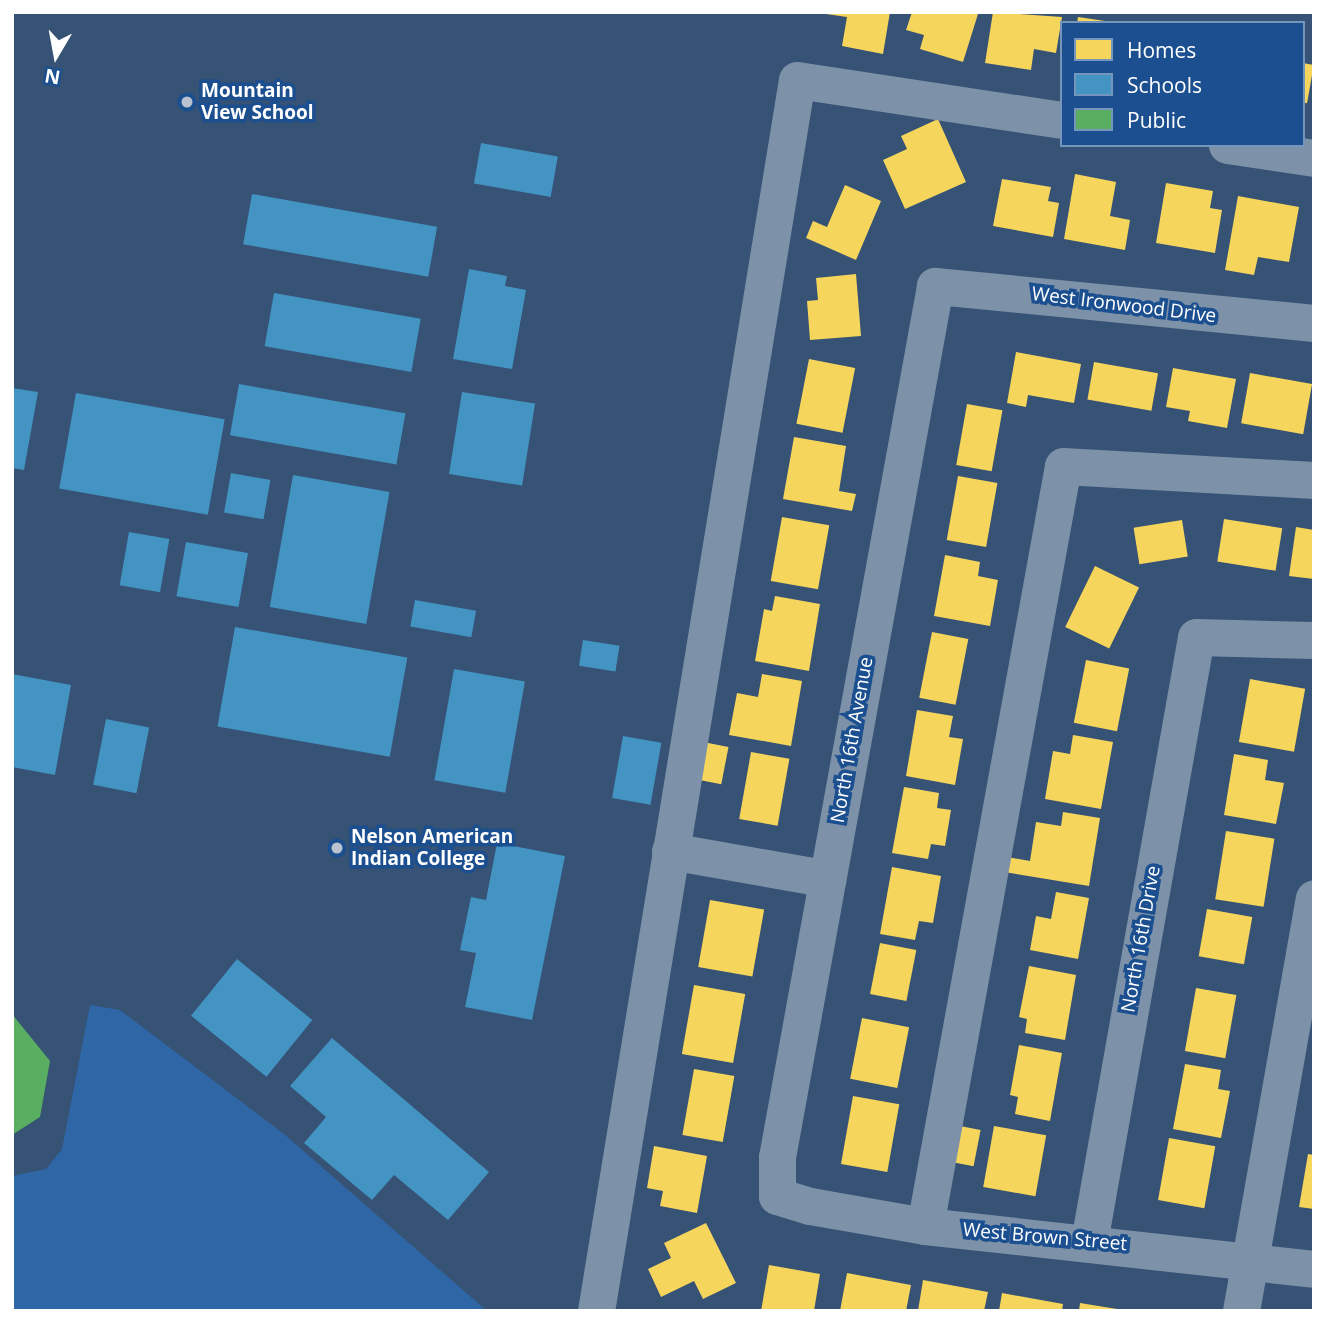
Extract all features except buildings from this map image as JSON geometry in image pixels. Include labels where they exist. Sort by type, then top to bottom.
[{"type":"street","points":[[596,1311],[797,80],[1060,120]]},
{"type":"street","points":[[1240,147],[1314,158]]},
{"type":"street","name":"West Ironwood Drive","points":[[934,286],[1314,323]]},
{"type":"street","name":"North 16th Avenue","points":[[777,1196],[777,1157],[934,286]]},
{"type":"street","points":[[925,1226],[1063,467],[1314,480]]},
{"type":"street","name":"North 16th Drive","points":[[1089,1242],[1196,637],[1314,640]]},
{"type":"street","points":[[670,851],[828,879]]},
{"type":"street","points":[[1241,1311],[1314,898]]},
{"type":"street","name":"West Brown Street","points":[[777,1196],[925,1226],[1250,1259],[1314,1269]]},
{"type":"shaded area","points":[[90,1005],[120,1010],[284,1134],[487,1311],[12,1311],[12,1176],[46,1169],[62,1149]]},
{"type":"place","name":"Mountain View School","points":[[187,102]]},
{"type":"place","name":"Nelson American Indian College","points":[[337,848]]}]
